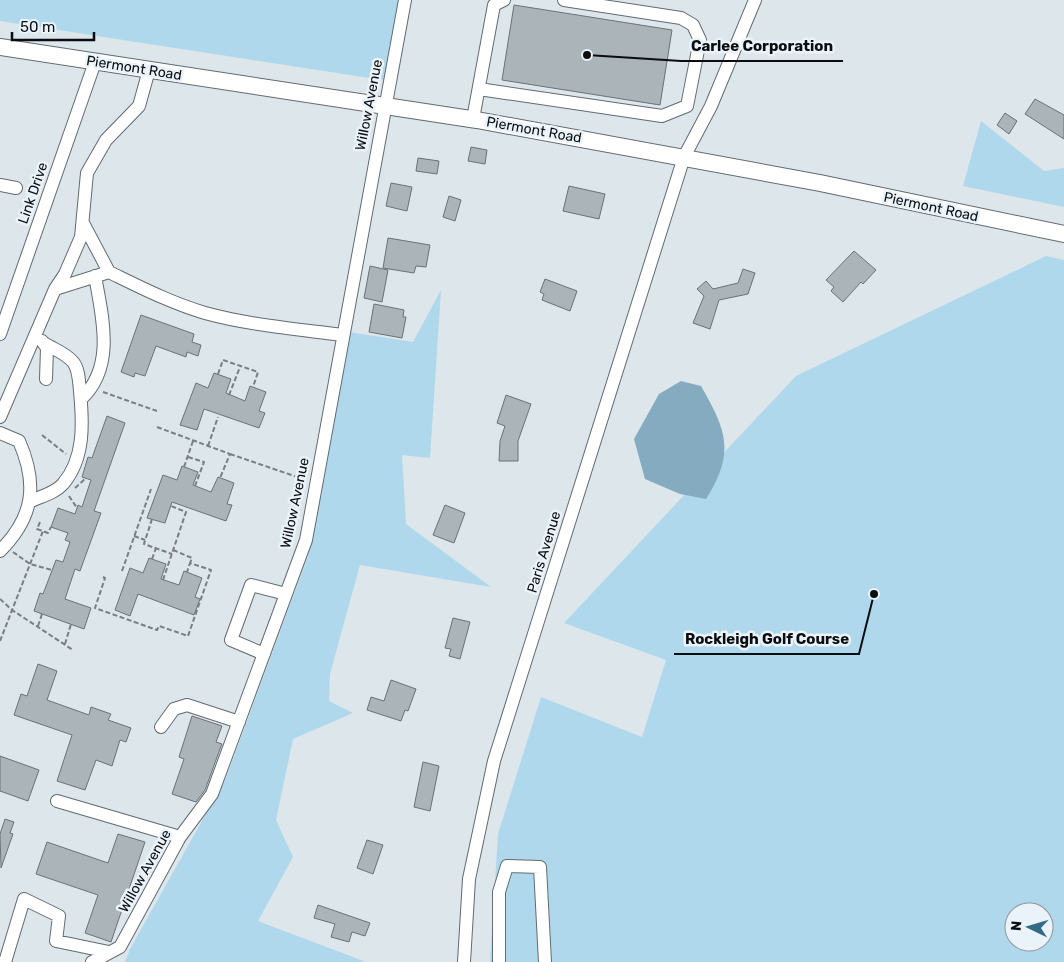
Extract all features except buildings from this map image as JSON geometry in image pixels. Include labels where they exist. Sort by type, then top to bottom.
[{"type":"main road","name":"Piermont Road","points":[[0,47],[473,119],[684,156],[1064,234]]},
{"type":"street","name":"Willow Avenue","points":[[92,962],[120,947],[180,836],[212,794],[306,540],[342,335],[405,0]]},
{"type":"street","points":[[473,119],[494,5],[504,0]]},
{"type":"street","points":[[479,89],[662,116],[687,106],[700,40],[693,25],[681,18],[564,0]]},
{"type":"street","name":"Paris Avenue","points":[[464,962],[469,879],[492,768],[684,156],[711,106],[755,0]]},
{"type":"street","name":"Link Drive","points":[[0,334],[3,316],[95,62]]},
{"type":"street","points":[[0,417],[39,340],[55,289],[77,248],[83,223],[87,173],[106,140],[138,106],[149,70]]},
{"type":"street","points":[[0,185],[16,188]]},
{"type":"street","points":[[83,223],[109,272],[176,303],[230,319],[342,335]]},
{"type":"street","points":[[55,289],[109,272]]},
{"type":"street","points":[[81,399],[91,388],[99,370],[104,343],[105,328],[95,276]]},
{"type":"street","points":[[39,340],[47,348],[46,379]]},
{"type":"street","points":[[30,502],[58,489],[71,472],[83,429],[81,399],[74,363],[39,340]]},
{"type":"street","points":[[0,433],[19,441],[31,475],[30,502],[21,525],[6,550]]},
{"type":"street","points":[[264,654],[232,642],[234,630],[251,585],[286,594]]},
{"type":"street","points":[[161,727],[174,709],[187,705],[239,722]]},
{"type":"street","points":[[57,801],[180,836]]},
{"type":"street","points":[[499,962],[499,892],[507,866],[540,867],[545,962]]},
{"type":"street","points":[[5,962],[24,899],[59,916],[56,941],[109,952]]},
{"type":"path","points":[[218,374],[223,360],[240,365],[258,372],[253,387]]},
{"type":"path","points":[[229,395],[240,365]]},
{"type":"path","points":[[91,388],[157,412]]},
{"type":"path","points":[[208,446],[218,417]]},
{"type":"path","points":[[157,427],[315,484]]},
{"type":"path","points":[[42,435],[67,455],[76,458]]},
{"type":"path","points":[[184,467],[193,441]]},
{"type":"path","points":[[220,478],[230,454]]},
{"type":"path","points":[[188,457],[204,462],[195,486]]},
{"type":"path","points":[[122,571],[150,488]]},
{"type":"path","points":[[67,492],[77,508]]},
{"type":"path","points":[[163,580],[186,512],[171,506]]},
{"type":"path","points":[[152,519],[144,544],[172,554]]},
{"type":"path","points":[[40,522],[37,529],[48,533],[51,527]]},
{"type":"path","points":[[0,641],[43,531]]},
{"type":"path","points":[[134,536],[145,540]]},
{"type":"path","points":[[152,559],[156,548]]},
{"type":"path","points":[[6,550],[30,564],[52,570]]},
{"type":"path","points":[[173,550],[192,558],[187,572]]},
{"type":"path","points":[[103,577],[105,578],[95,608],[157,630],[159,626],[188,636],[211,570],[190,563]]},
{"type":"path","points":[[0,599],[12,610],[73,650]]},
{"type":"path","points":[[38,626],[42,614]]},
{"type":"path","points":[[65,644],[71,624]]},
{"type":"shaded area","points":[[0,0],[408,0],[389,81],[0,21]]},
{"type":"shaded area","points":[[981,121],[1044,171],[1064,168],[1064,207],[963,186]]},
{"type":"shaded area","points":[[1046,256],[1064,260],[1064,962],[490,962],[498,834],[541,697],[642,737],[666,660],[564,623],[796,376]]},
{"type":"shaded area","points":[[441,290],[430,458],[402,455],[406,524],[491,587],[360,565],[330,674],[329,701],[353,713],[293,739],[276,820],[293,857],[258,921],[366,962],[125,962],[130,949],[226,778],[308,556],[342,331],[413,342]]},
{"type":"shaded area","points":[[681,381],[701,386],[722,429],[724,455],[715,483],[706,499],[680,494],[645,479],[634,439],[659,394]]},
{"type":"place","name":"Carlee Corporation","points":[[587,55]]},
{"type":"place","name":"Rockleigh Golf Course","points":[[874,594]]}]
